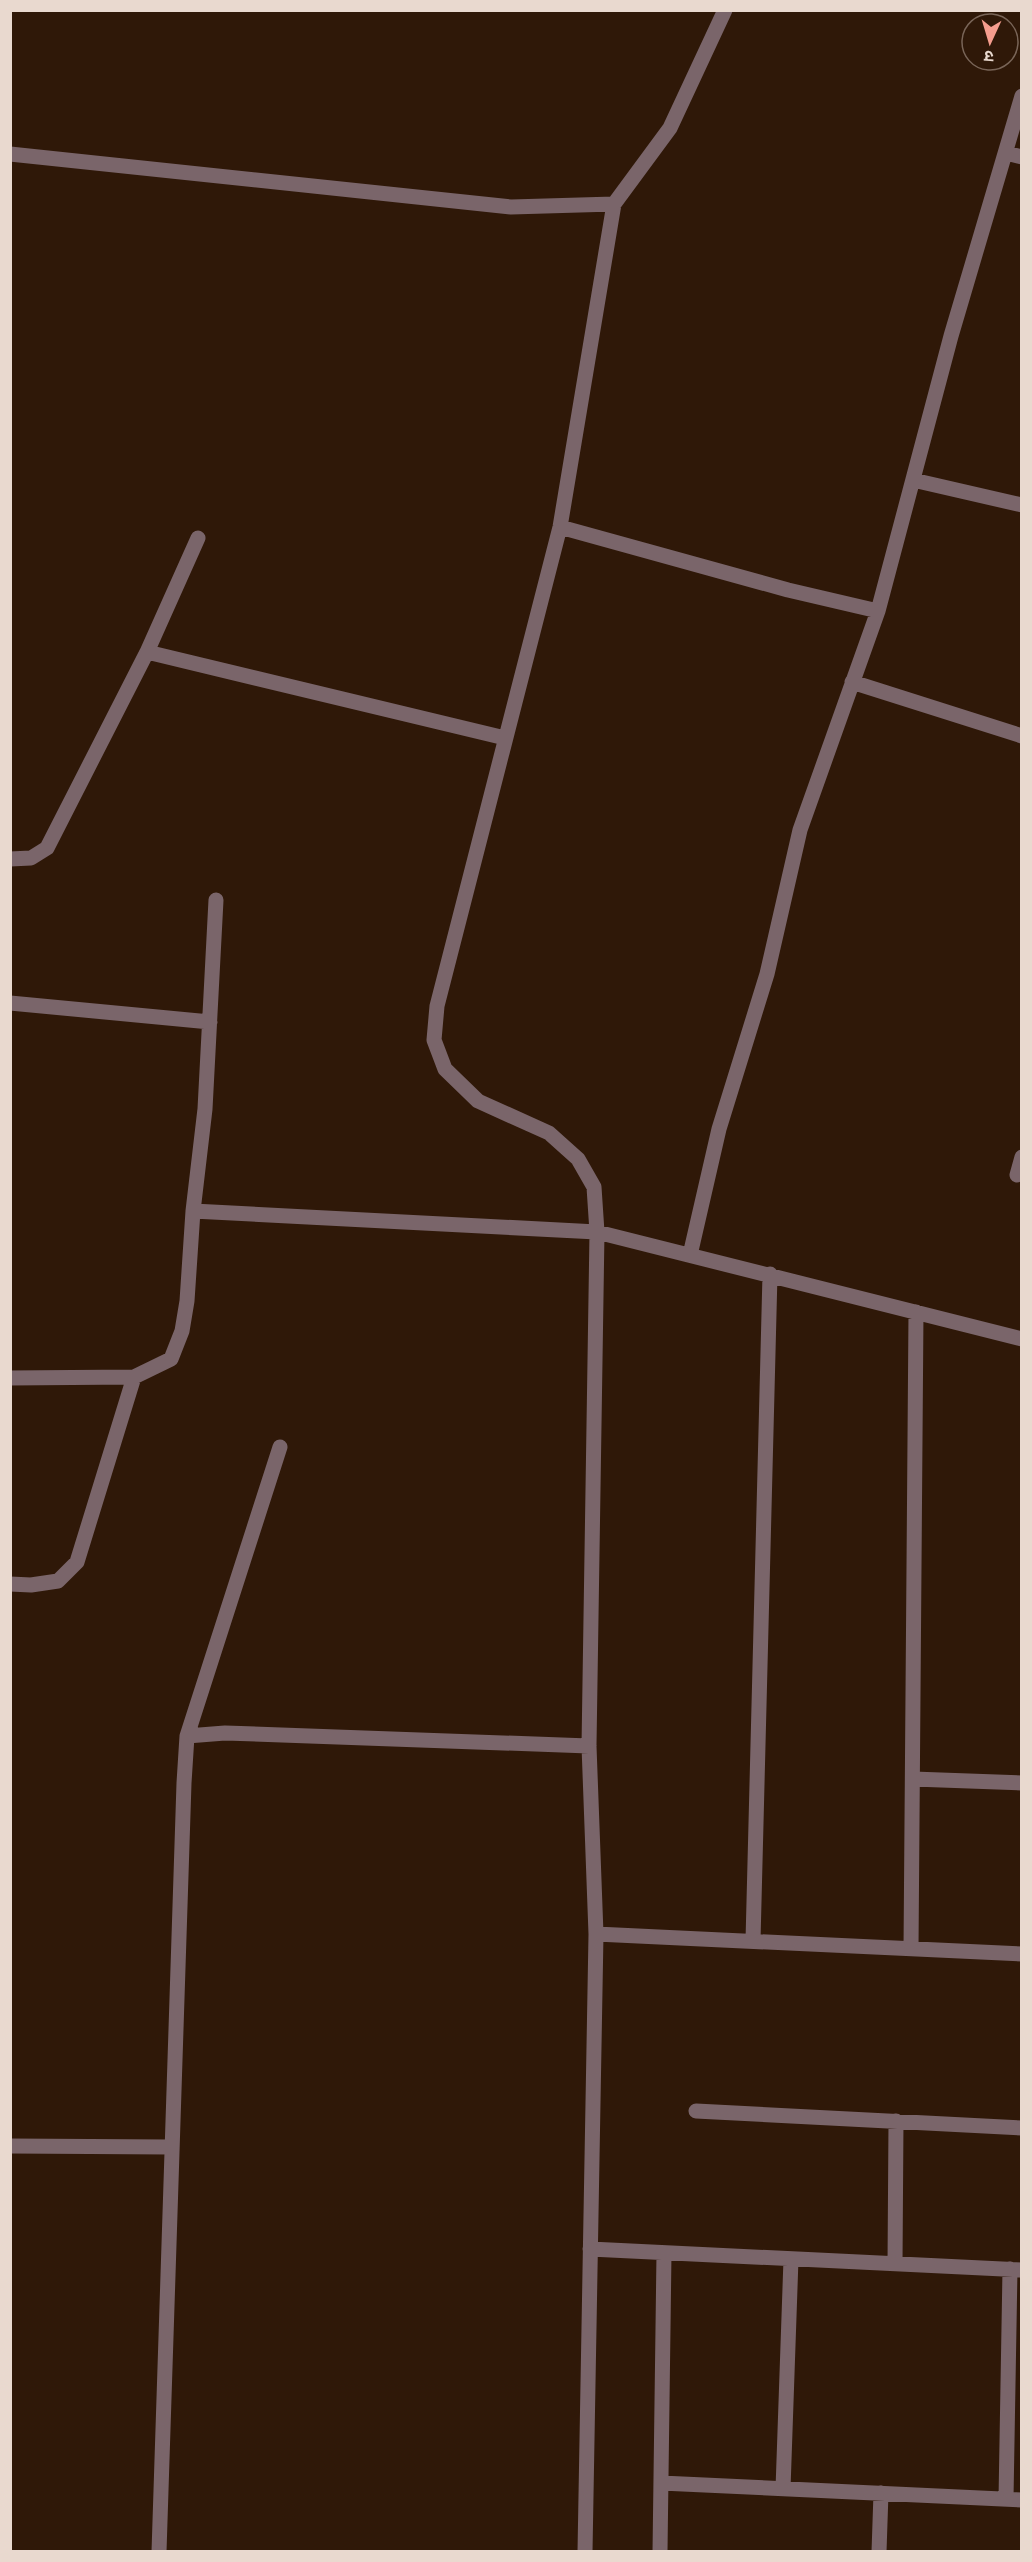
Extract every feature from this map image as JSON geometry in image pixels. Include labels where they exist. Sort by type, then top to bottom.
[{"type":"street","points":[[585,2552],[596,1934],[589,1746],[597,1232],[594,1187],[578,1159],[549,1133],[478,1101],[445,1069],[434,1040],[437,1006],[560,527],[614,204],[670,128],[725,10]]},
{"type":"street","points":[[690,1255],[719,1129],[767,974],[800,830],[878,611],[951,336],[1022,96]]},
{"type":"street","points":[[1006,153],[1022,157]]},
{"type":"street","points":[[10,154],[511,207],[614,204]]},
{"type":"street","points":[[914,480],[1022,505]]},
{"type":"street","points":[[560,527],[788,590],[878,611]]},
{"type":"street","points":[[10,859],[31,858],[46,848],[147,652],[198,538]]},
{"type":"street","points":[[147,652],[505,738]]},
{"type":"street","points":[[852,682],[1022,736]]},
{"type":"street","points":[[10,1378],[134,1377],[171,1359],[182,1332],[187,1301],[193,1211],[205,1109],[216,900]]},
{"type":"street","points":[[10,1003],[210,1022]]},
{"type":"street","points":[[1017,1175],[1022,1157]]},
{"type":"street","points":[[193,1211],[597,1232],[1022,1339]]},
{"type":"street","points":[[753,1941],[770,1274]]},
{"type":"street","points":[[911,1949],[916,1312]]},
{"type":"street","points":[[10,1584],[31,1585],[58,1581],[77,1562],[134,1377]]},
{"type":"street","points":[[159,2552],[170,2147],[184,1783],[188,1736],[280,1447]]},
{"type":"street","points":[[188,1736],[225,1733],[589,1746]]},
{"type":"street","points":[[913,1779],[1022,1784]]},
{"type":"street","points":[[596,1934],[1022,1954]]},
{"type":"street","points":[[696,2111],[1022,2128]]},
{"type":"street","points":[[895,2264],[896,2121]]},
{"type":"street","points":[[10,2146],[170,2147]]},
{"type":"street","points":[[590,2249],[1016,2269],[1014,2499],[661,2483]]},
{"type":"street","points":[[660,2552],[664,2253]]},
{"type":"street","points":[[783,2489],[791,2259]]},
{"type":"street","points":[[879,2552],[881,2493]]}]
